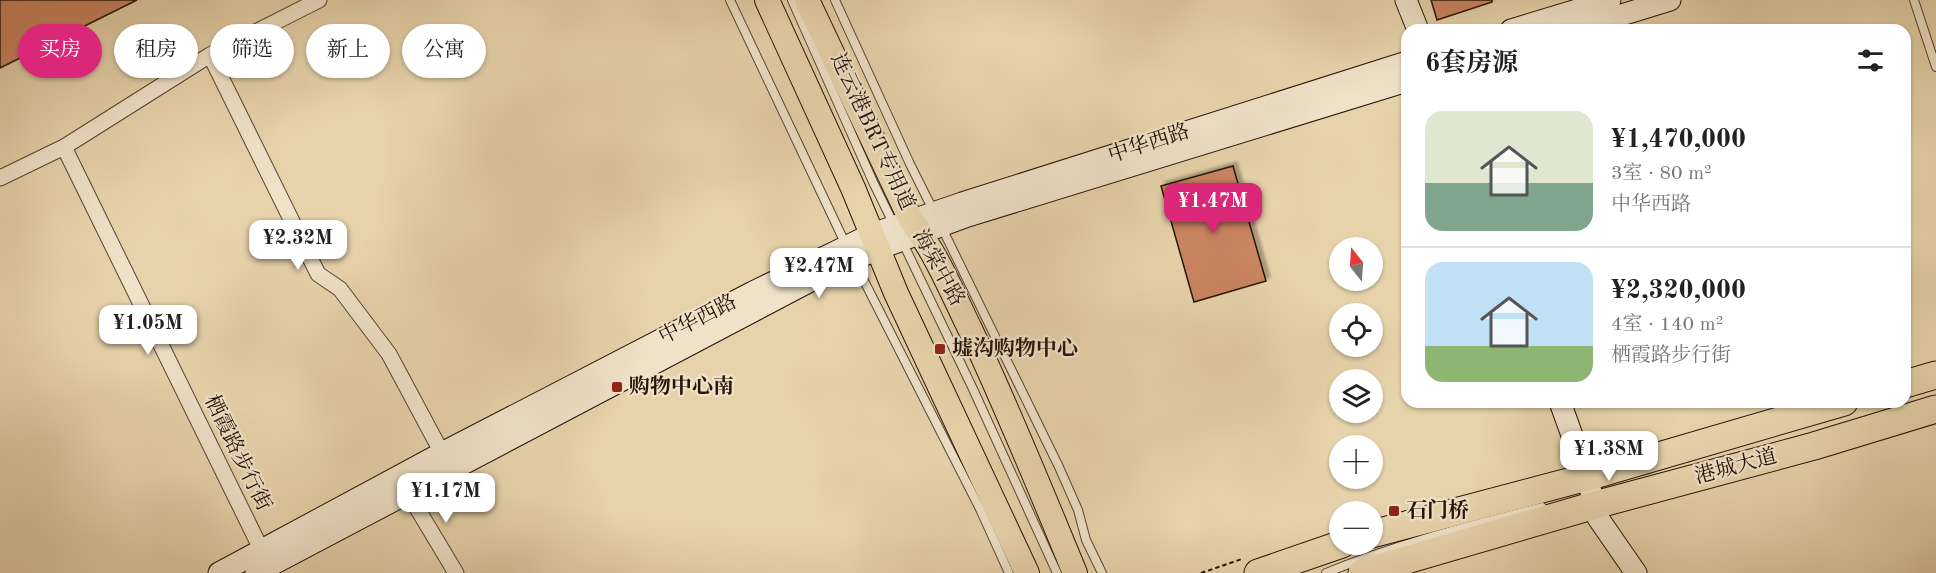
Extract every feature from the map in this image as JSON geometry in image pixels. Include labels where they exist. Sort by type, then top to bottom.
[{"type":"highway","points":[[1911,382],[1936,375]]},
{"type":"highway","name":"港城大道","points":[[1362,573],[1827,408]]},
{"type":"highway","name":"港城大道","points":[[1383,532],[1591,493],[1814,446],[1936,409]]},
{"type":"highway","points":[[1258,573],[1329,548]]},
{"type":"main road","name":"海棠中路","points":[[767,0],[853,188],[896,293],[1028,573]]},
{"type":"main road","name":"海棠中路","points":[[807,0],[993,378],[1075,573]]},
{"type":"main road","points":[[1406,0],[1416,24]]},
{"type":"main road","points":[[1531,24],[1610,0]]},
{"type":"main road","points":[[1592,24],[1670,0]]},
{"type":"main road","name":"中华西路","points":[[219,573],[442,453],[753,292],[917,226],[1401,64]]},
{"type":"main road","points":[[917,226],[968,216],[1401,83]]},
{"type":"main road","points":[[256,573],[850,253]]},
{"type":"main road","points":[[1562,408],[1598,518],[1636,573]]},
{"type":"street","points":[[271,24],[319,0]]},
{"type":"street","points":[[0,177],[64,147],[210,55]]},
{"type":"street","points":[[221,78],[318,274],[340,289],[389,354],[442,453]]},
{"type":"street","name":"栖霞路步行街","points":[[64,147],[261,551]]},
{"type":"street","points":[[408,493],[456,573]]},
{"type":"lane","points":[[730,0],[850,253],[980,509],[1009,573]]},
{"type":"lane","name":"连云港BRT专用道","points":[[792,0],[873,182],[917,226],[973,389],[1057,573]]},
{"type":"lane","points":[[836,0],[910,164],[917,226],[1059,467],[1078,510],[1086,540],[1102,573]]},
{"type":"lane","points":[[1914,0],[1936,67]]},
{"type":"lane","points":[[1326,573],[1426,537],[1547,505]]},
{"type":"building","points":[[0,0],[137,0],[89,24],[18,24],[18,59],[0,68]]},
{"type":"building","points":[[1431,0],[1492,0],[1492,2],[1437,20]]},
{"type":"building","points":[[1233,166],[1266,281],[1194,302],[1161,186]]},
{"type":"place","name":"墟沟购物中心","points":[[940,349]]},
{"type":"place","name":"购物中心南","points":[[617,387]]},
{"type":"place","name":"石门桥","points":[[1394,511]]}]
